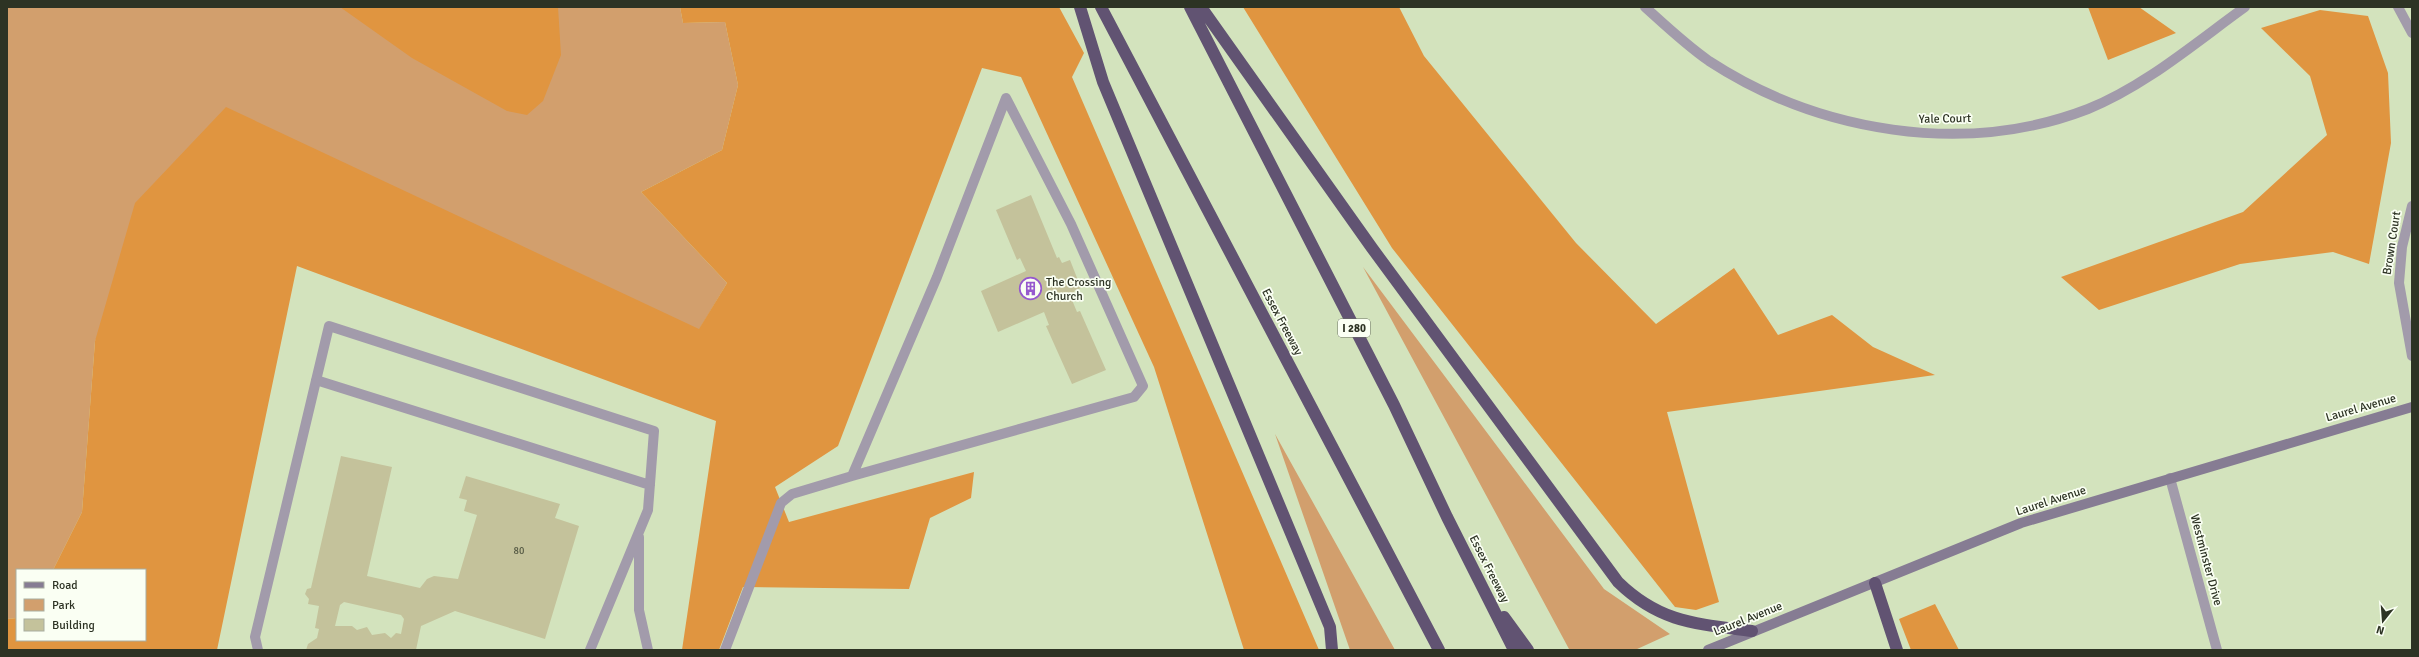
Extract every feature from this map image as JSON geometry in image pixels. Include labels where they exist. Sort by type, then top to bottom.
[{"type":"highway","points":[[1080,7],[1103,82],[1330,627],[1332,650]]},
{"type":"highway","name":"Essex Freeway","points":[[1101,7],[1439,650]]},
{"type":"highway","name":"Essex Freeway","points":[[1190,7],[1394,405],[1514,650]]},
{"type":"highway","points":[[1201,7],[1372,248],[1618,582],[1647,607],[1668,616],[1689,622],[1752,631]]},
{"type":"highway","points":[[1478,579],[1528,650]]},
{"type":"highway","points":[[1875,583],[1897,650]]},
{"type":"main road","name":"Laurel Avenue","points":[[1708,650],[2021,523],[2412,407]]},
{"type":"street","name":"Yale Court","points":[[1645,7],[1674,34],[1709,60],[1746,83],[1786,102],[1828,116],[1871,127],[1915,132],[1959,133],[2003,129],[2046,121],[2088,108],[2141,81],[2245,7]]},
{"type":"street","points":[[2398,7],[2412,33]]},
{"type":"street","points":[[725,650],[781,503],[792,494],[1134,398],[1143,386],[1072,224],[1006,98],[937,277],[852,476]]},
{"type":"street","name":"Brown Court","points":[[2412,206],[2402,247],[2399,283],[2412,356]]},
{"type":"street","points":[[258,650],[255,637],[329,326],[654,431],[648,510],[590,650]]},
{"type":"street","points":[[316,380],[650,485]]},
{"type":"street","name":"Westminster Drive","points":[[2170,478],[2217,650]]},
{"type":"street","points":[[639,532],[639,610],[648,650]]},
{"type":"green space","points":[[7,7],[680,7],[683,23],[725,22],[738,85],[722,150],[641,192],[727,283],[699,330],[226,108],[95,341],[82,512],[54,569],[16,569],[16,618],[7,619]]},
{"type":"green space","points":[[1363,267],[1604,589],[1670,634],[1635,650],[1569,649]]},
{"type":"green space","points":[[1275,434],[1395,650],[1350,650]]},
{"type":"shaded area","points":[[340,7],[558,7],[561,55],[543,101],[527,115],[507,111],[412,58]]},
{"type":"shaded area","points":[[680,7],[1059,7],[1084,53],[1072,77],[1319,650],[1244,650],[1154,367],[1021,77],[982,68],[838,446],[775,487],[789,522],[974,472],[971,498],[930,518],[909,589],[743,587],[719,650],[682,650],[716,421],[297,266],[217,650],[7,650],[7,619],[16,618],[16,641],[146,641],[146,569],[54,569],[82,512],[95,341],[135,203],[226,107],[699,329],[727,283],[641,192],[722,150],[738,85],[725,22],[683,23]]},
{"type":"shaded area","points":[[1243,7],[1399,7],[1424,56],[1576,243],[1656,324],[1734,268],[1778,335],[1832,315],[1873,347],[1935,375],[1667,412],[1719,602],[1696,610],[1675,607],[1392,248]]},
{"type":"shaded area","points":[[2088,7],[2139,7],[2176,33],[2108,60]]},
{"type":"shaded area","points":[[2320,10],[2368,16],[2388,73],[2391,143],[2369,264],[2333,252],[2240,264],[2099,310],[2061,277],[2243,212],[2327,135],[2310,76],[2261,28]]},
{"type":"shaded area","points":[[1935,604],[1959,650],[1911,650],[1899,619]]},
{"type":"building","name":"The Crossing Church","points":[[1031,195],[1057,258],[1059,257],[1062,263],[1070,260],[1081,288],[1074,291],[1077,298],[1072,300],[1077,312],[1080,311],[1106,370],[1072,384],[1046,326],[1049,325],[1044,312],[998,332],[981,291],[1026,271],[1020,258],[1017,260],[996,210]]},
{"type":"building","points":[[341,456],[392,467],[367,576],[420,588],[427,579],[434,576],[458,579],[477,515],[464,511],[467,500],[459,498],[466,476],[560,504],[555,518],[579,526],[545,639],[455,611],[421,626],[416,650],[306,650],[308,644],[317,638],[319,629],[315,628],[319,606],[308,604],[309,599],[305,594],[307,589],[311,588]],"holes":[[[344,602],[401,615],[404,619],[401,634],[396,633],[391,638],[385,633],[372,635],[367,627],[357,630],[352,626],[335,626],[340,605]]]},
{"type":"place","name":"The Crossing Church","points":[[1031,289]]}]
